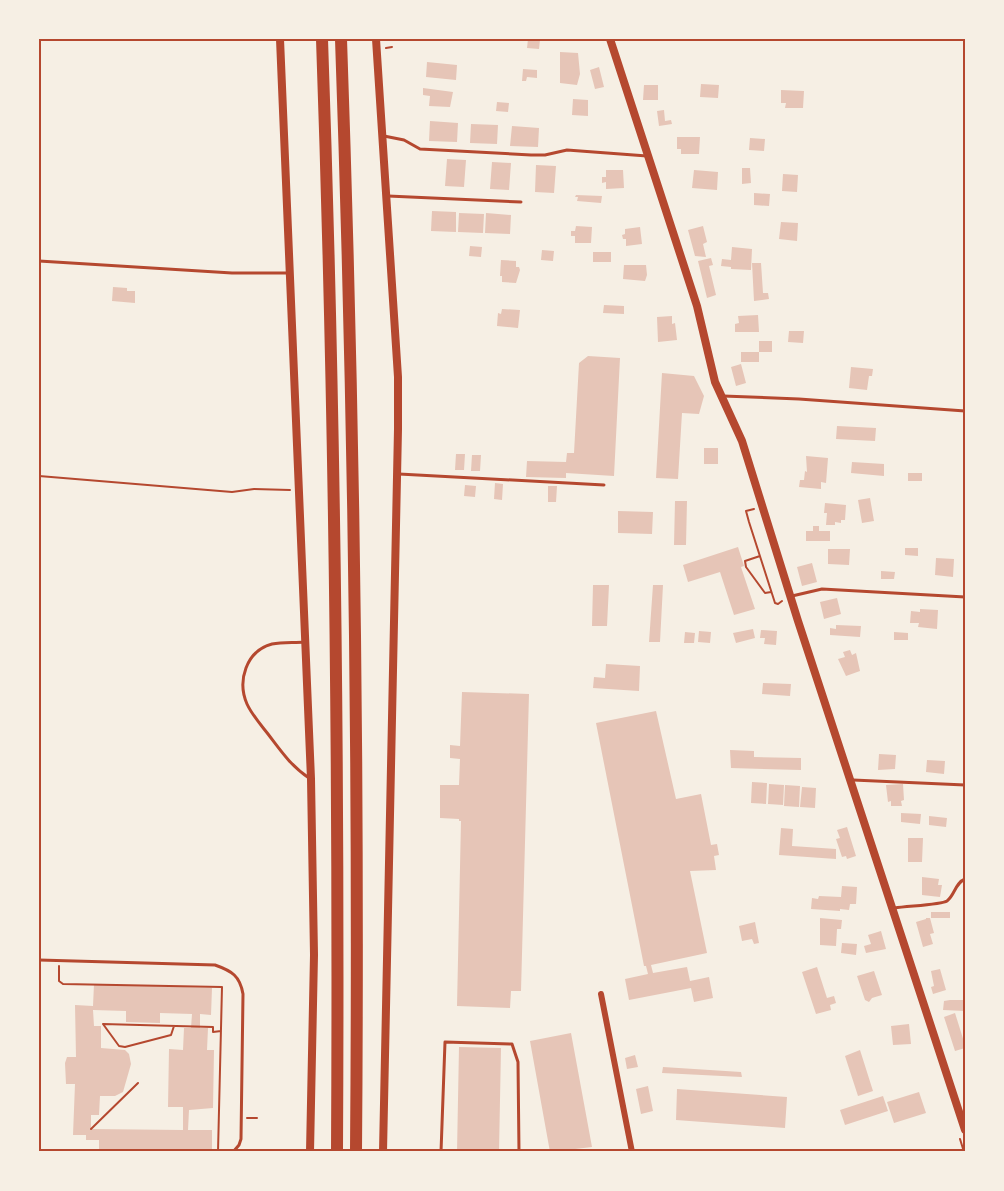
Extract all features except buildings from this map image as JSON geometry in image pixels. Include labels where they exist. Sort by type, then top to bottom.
[{"type":"highway","points":[[322,39],[336,576],[337,1152]]},
{"type":"highway","points":[[340,39],[355,599],[356,1152]]},
{"type":"street","points":[[280,39],[311,779],[314,955],[310,1152]]},
{"type":"street","points":[[376,39],[398,377],[398,474],[382,1152]]},
{"type":"street","points":[[610,39],[697,306],[712,371],[742,441],[787,598],[965,1130]]},
{"type":"street","points":[[601,994],[632,1152]]},
{"type":"lane","points":[[382,136],[404,140],[420,149],[531,155],[545,155],[567,150],[648,156]]},
{"type":"lane","points":[[386,196],[521,202]]},
{"type":"lane","points":[[39,261],[232,273],[290,273]]},
{"type":"lane","points":[[721,396],[965,411]]},
{"type":"lane","points":[[398,474],[604,485]]},
{"type":"lane","points":[[787,598],[822,589],[965,597]]},
{"type":"lane","points":[[306,642],[274,644],[261,650],[249,660],[243,676],[243,686],[250,710],[292,766],[311,779]]},
{"type":"lane","points":[[850,781],[858,779],[965,785]]},
{"type":"lane","points":[[892,908],[941,903],[949,900],[960,881],[965,879]]},
{"type":"lane","points":[[39,960],[215,965],[232,971],[239,980],[243,994],[241,1138],[233,1152]]},
{"type":"lane","points":[[441,1152],[445,1042],[512,1044],[518,1062],[519,1152]]},
{"type":"path","points":[[39,476],[232,492],[254,489],[299,490]]},
{"type":"path","points":[[752,500],[754,510],[746,511],[771,592],[775,603],[778,604],[787,598]]},
{"type":"path","points":[[760,556],[745,561],[746,567],[765,593],[771,592]]},
{"type":"path","points":[[59,961],[59,981],[63,984],[222,987],[218,1152]]},
{"type":"path","points":[[174,1026],[171,1035],[125,1047],[119,1046],[103,1024],[213,1027],[213,1032],[221,1031]]},
{"type":"path","points":[[91,1129],[138,1083]]}]
